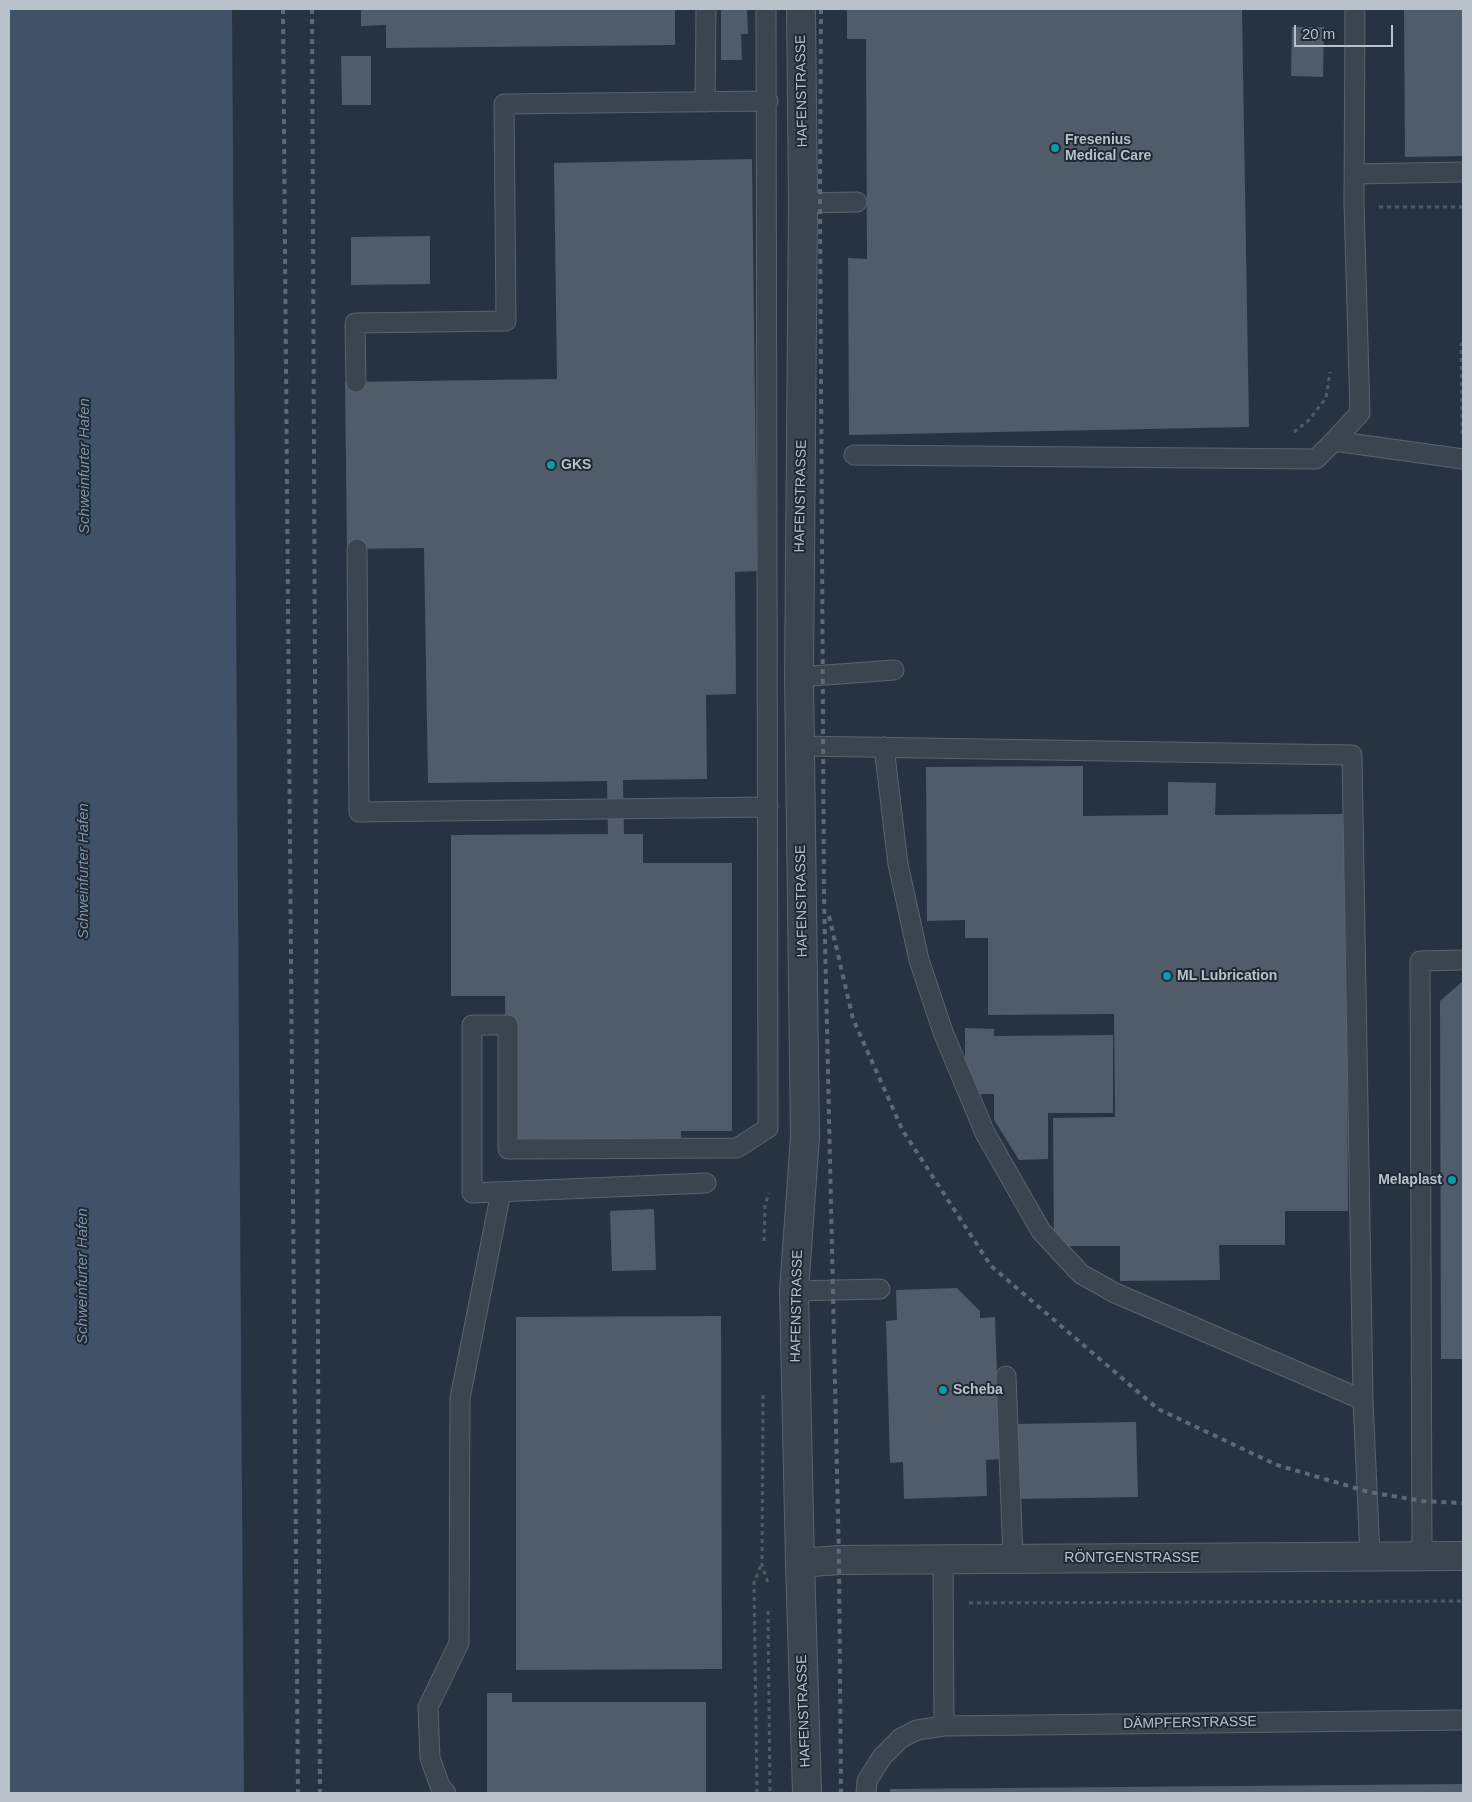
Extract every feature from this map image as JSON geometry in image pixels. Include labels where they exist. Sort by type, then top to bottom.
[{"type":"street","name":"HAFENSTRASSE","points":[[801,9],[803,203],[799,677],[805,1137],[794,1291],[807,1793]]},
{"type":"street","name":"RÖNTGENSTRASSE","points":[[800,1563],[839,1560],[1013,1558],[1463,1556]]},
{"type":"lane","points":[[705,102],[706,9]]},
{"type":"lane","points":[[706,1183],[472,1192],[472,1025],[508,1025],[508,1149],[737,1148],[768,1128],[768,101],[766,9]]},
{"type":"lane","points":[[854,455],[1316,459],[1360,413],[1354,204],[1355,9]]},
{"type":"lane","points":[[356,382],[355,323],[506,321],[504,104],[768,101]]},
{"type":"lane","points":[[1355,174],[1463,172]]},
{"type":"lane","points":[[803,203],[857,202]]},
{"type":"lane","points":[[1334,442],[1463,459]]},
{"type":"lane","points":[[357,549],[359,812],[768,807]]},
{"type":"lane","points":[[799,677],[894,670]]},
{"type":"lane","points":[[800,746],[1352,755],[1363,1400],[1370,1556]]},
{"type":"lane","points":[[884,747],[898,864],[922,969],[943,1032],[985,1133],[1041,1231],[1081,1274],[1115,1293],[1363,1400]]},
{"type":"lane","points":[[1422,1556],[1420,961],[1463,960]]},
{"type":"lane","points":[[446,1793],[440,1786],[430,1758],[428,1708],[459,1643],[460,1398],[501,1192]]},
{"type":"lane","points":[[794,1291],[880,1289]]},
{"type":"lane","points":[[1006,1376],[1013,1558]]},
{"type":"lane","points":[[943,1559],[944,1726]]},
{"type":"lane","name":"DÄMPFERSTRASSE","points":[[866,1793],[867,1781],[882,1757],[901,1738],[917,1730],[944,1726],[1463,1720]]},
{"type":"path","points":[[1354,204],[1378,196],[1378,207],[1463,207]]},
{"type":"path","points":[[1463,342],[1461,345],[1463,459]]},
{"type":"path","points":[[1290,435],[1309,420],[1326,398],[1330,366]]},
{"type":"path","points":[[757,1793],[754,1583],[762,1565],[768,1583],[768,1593]]},
{"type":"path","points":[[943,1603],[1463,1601]]},
{"type":"path","points":[[768,1603],[770,1793]]},
{"type":"water","name":"Schweinfurter Hafen","points":[[9,9],[232,9],[244,1793],[9,1793]]},
{"type":"building","points":[[361,9],[675,9],[675,45],[386,48],[386,25],[361,26]]},
{"type":"building","points":[[721,9],[747,9],[748,34],[741,34],[742,60],[721,60]]},
{"type":"building","name":"Fresenius Medical Care","points":[[847,9],[1242,9],[1249,427],[849,435],[848,258],[867,259],[866,39],[847,39]]},
{"type":"building","points":[[1404,9],[1463,9],[1463,156],[1405,157]]},
{"type":"building","points":[[1292,27],[1324,27],[1323,77],[1291,76]]},
{"type":"building","points":[[341,56],[371,56],[371,105],[342,105]]},
{"type":"building","name":"GKS","points":[[752,159],[757,571],[735,572],[736,694],[706,695],[707,779],[623,780],[624,834],[643,834],[643,863],[732,863],[732,1131],[681,1131],[682,1155],[506,1158],[505,996],[451,996],[451,835],[608,834],[607,781],[428,783],[424,548],[347,549],[345,382],[557,379],[554,163]]},
{"type":"building","points":[[430,236],[430,284],[351,285],[351,237]]},
{"type":"building","name":"ML Lubrication","points":[[1083,766],[1083,816],[1168,815],[1168,782],[1216,783],[1215,815],[1346,814],[1348,1211],[1285,1211],[1285,1245],[1219,1245],[1220,1280],[1120,1281],[1120,1246],[1054,1246],[1053,1118],[1115,1117],[1114,1014],[988,1015],[988,938],[965,938],[965,920],[927,921],[926,767]]},
{"type":"building","name":"Melaplast","points":[[1463,981],[1463,1359],[1441,1359],[1440,1001]]},
{"type":"building","points":[[965,1028],[994,1029],[994,1036],[1113,1035],[1113,1113],[1048,1113],[1048,1159],[1019,1160],[994,1120],[994,1094],[965,1094]]},
{"type":"building","points":[[654,1209],[656,1270],[612,1271],[610,1211]]},
{"type":"building","name":"Scheba","points":[[957,1288],[980,1311],[980,1318],[995,1317],[1000,1459],[986,1460],[987,1496],[904,1499],[903,1462],[890,1463],[886,1321],[897,1320],[896,1290]]},
{"type":"building","points":[[721,1316],[722,1669],[516,1670],[516,1317]]},
{"type":"building","points":[[1136,1422],[1138,1497],[1016,1499],[1016,1424]]},
{"type":"building","points":[[487,1693],[512,1693],[512,1702],[706,1702],[706,1793],[487,1793]]},
{"type":"building","points":[[1463,1784],[1463,1793],[890,1793],[890,1789]]},
{"type":"railway","points":[[283,9],[298,1793]]},
{"type":"railway","points":[[312,9],[320,1793]]},
{"type":"railway","points":[[821,9],[820,203],[824,895],[839,1560],[841,1793]]},
{"type":"railway","points":[[829,916],[853,1019],[903,1131],[991,1266],[1158,1409],[1277,1465],[1369,1492],[1422,1501],[1463,1503]]},
{"type":"place","name":"Fresenius Medical Care","points":[[1055,148]]},
{"type":"place","name":"GKS","points":[[551,465]]},
{"type":"place","name":"ML Lubrication","points":[[1167,976]]},
{"type":"place","name":"Melaplast","points":[[1452,1180]]},
{"type":"place","name":"Scheba","points":[[943,1390]]}]
